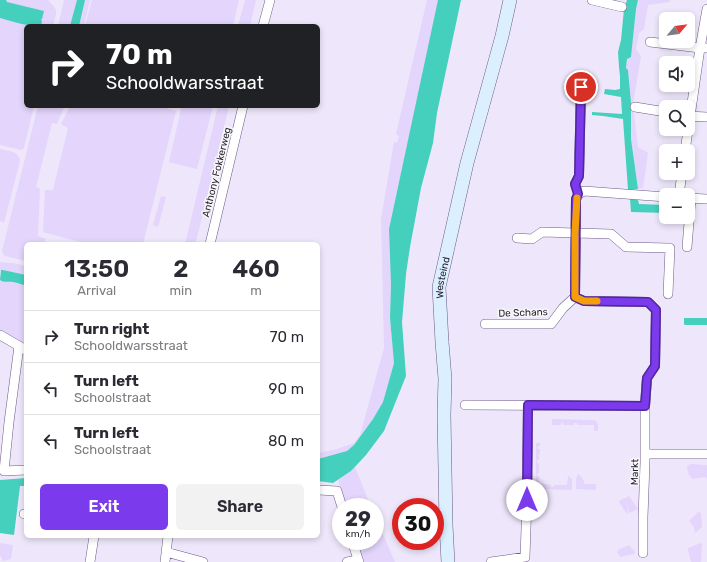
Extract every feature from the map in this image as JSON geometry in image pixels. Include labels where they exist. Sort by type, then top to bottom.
[{"type":"street","points":[[264,24],[270,0]]},
{"type":"street","name":"Westeind","points":[[448,562],[444,415],[445,379],[439,288],[465,170],[502,36],[510,0]]},
{"type":"street","points":[[592,0],[622,7]]},
{"type":"street","points":[[693,100],[704,48],[707,9]]},
{"type":"street","points":[[650,42],[704,48]]},
{"type":"street","points":[[581,87],[579,176],[575,184],[578,194],[576,199],[575,233],[575,297],[584,301],[648,302],[656,310],[655,366],[647,378],[645,406],[645,454]]},
{"type":"street","points":[[635,107],[659,111]]},
{"type":"street","name":"Anthony Fokkerweg","points":[[210,242],[244,108]]},
{"type":"street","points":[[695,116],[707,117]]},
{"type":"street","points":[[578,194],[584,191],[659,196]]},
{"type":"street","points":[[695,200],[707,199]]},
{"type":"street","points":[[687,247],[689,224]]},
{"type":"street","points":[[517,238],[532,239],[542,232],[611,234],[626,247],[670,248],[668,294]]},
{"type":"street","name":"De Schans","points":[[485,324],[552,324],[563,308],[575,297]]},
{"type":"street","points":[[0,335],[22,348],[4,421],[4,471],[24,470]]},
{"type":"street","points":[[465,405],[645,406]]},
{"type":"street","points":[[491,562],[525,557],[528,405]]},
{"type":"street","name":"Markt","points":[[643,553],[645,454],[707,454]]},
{"type":"street","points":[[320,490],[337,491],[339,498]]},
{"type":"street","points":[[90,562],[94,538]]},
{"type":"street","points":[[165,562],[168,538]]},
{"type":"street","points":[[347,562],[358,561],[355,550]]},
{"type":"street","points":[[166,552],[203,562]]},
{"type":"shaded area","points":[[0,0],[48,0],[56,12],[53,24],[24,24],[24,108],[34,108],[24,148],[21,150],[0,145]]},
{"type":"shaded area","points":[[0,0],[6,0],[7,2],[44,11],[41,19],[41,24],[24,24],[0,18]]},
{"type":"shaded area","points":[[64,0],[90,0],[84,24],[58,24]]},
{"type":"shaded area","points":[[77,0],[85,0],[79,24],[71,24]]},
{"type":"shaded area","points":[[92,0],[239,0],[233,24],[86,24]]},
{"type":"shaded area","points":[[245,0],[256,0],[250,24],[239,24]]},
{"type":"shaded area","points":[[427,0],[439,0],[389,229],[391,285],[390,318],[394,363],[383,402],[373,419],[354,445],[347,451],[320,458],[320,453],[354,443],[360,435],[384,348],[381,219],[394,142],[397,143],[399,136],[396,134]]},
{"type":"shaded area","points":[[438,0],[461,0],[437,113],[433,143],[421,188],[406,274],[402,322],[406,376],[384,431],[366,455],[351,471],[333,483],[320,481],[320,458],[347,451],[354,445],[373,419],[383,402],[394,363],[390,318],[391,285],[389,229]]},
{"type":"shaded area","points":[[627,0],[638,0],[631,57],[627,59],[626,68],[628,70],[631,102],[631,139],[638,189],[628,190],[623,119],[592,115],[592,112],[622,114],[621,97],[604,94],[605,89],[620,89],[618,52],[621,40],[624,9]]},
{"type":"shaded area","points":[[638,0],[670,0],[670,2],[648,5],[644,29],[639,33],[636,49],[641,56],[633,105],[638,147],[648,153],[643,188],[638,189],[631,139],[631,102],[628,70],[626,68],[627,59],[631,57]]},
{"type":"shaded area","points":[[38,108],[64,108],[57,124],[52,123],[36,187],[40,190],[38,236],[46,239],[45,242],[24,242],[24,261],[5,256],[2,251]]},
{"type":"shaded area","points":[[69,108],[166,108],[176,111],[143,242],[80,242],[43,232],[45,190],[53,190],[68,128],[61,124]]},
{"type":"shaded area","points":[[180,108],[212,108],[197,169],[169,162],[181,109]]},
{"type":"shaded area","points":[[218,108],[229,108],[196,242],[185,242]]},
{"type":"shaded area","points":[[0,149],[15,153],[18,155],[20,161],[4,223],[0,221]]},
{"type":"shaded area","points":[[161,196],[166,197],[158,227],[153,225]]},
{"type":"shaded area","points":[[630,199],[638,200],[639,204],[659,205],[659,213],[631,212]]},
{"type":"shaded area","points":[[0,262],[24,266],[24,275],[3,270],[0,271]]},
{"type":"shaded area","points":[[1,270],[24,275],[24,285],[0,280]]},
{"type":"shaded area","points":[[0,280],[24,285],[24,346],[0,331]]},
{"type":"shaded area","points":[[684,318],[707,318],[707,325],[685,325]]},
{"type":"shaded area","points":[[552,419],[595,420],[598,424],[598,431],[594,431],[594,425],[577,425],[577,423],[574,423],[574,425],[564,425],[561,423],[561,425],[552,425]]},
{"type":"shaded area","points":[[536,443],[540,443],[540,446],[537,447],[540,449],[539,460],[537,460],[537,463],[539,463],[539,473],[537,476],[539,476],[539,483],[551,485],[551,487],[554,485],[567,485],[568,476],[572,479],[572,490],[536,488]]},
{"type":"shaded area","points":[[690,464],[707,465],[707,479],[705,477],[692,479],[688,473],[687,467]]},
{"type":"shaded area","points":[[355,467],[367,498],[343,498],[338,480]]},
{"type":"shaded area","points":[[578,474],[584,481],[584,484],[596,484],[596,490],[576,489],[576,479]]},
{"type":"shaded area","points":[[24,478],[24,486],[20,486],[14,535],[0,533],[0,480]]},
{"type":"shaded area","points":[[629,496],[638,509],[629,513],[627,501],[627,514],[619,501]]},
{"type":"shaded area","points":[[699,511],[701,513],[702,527],[695,533],[694,527],[689,521]]},
{"type":"shaded area","points":[[384,537],[395,562],[362,562],[359,550],[384,550]]},
{"type":"shaded area","points":[[0,543],[13,545],[11,559],[3,561],[0,555]]},
{"type":"shaded area","points":[[701,543],[701,562],[691,562],[688,548]]},
{"type":"shaded area","points":[[629,545],[635,552],[634,554],[620,557],[617,552],[618,550]]},
{"type":"slow traffic","points":[[577,198],[575,233],[575,297],[584,301],[597,301]]},
{"type":"route","points":[[527,500],[528,405],[645,406],[647,378],[655,366],[656,310],[648,302],[584,301],[575,297],[575,233],[576,199],[578,194],[575,184],[579,176],[581,87]]}]
